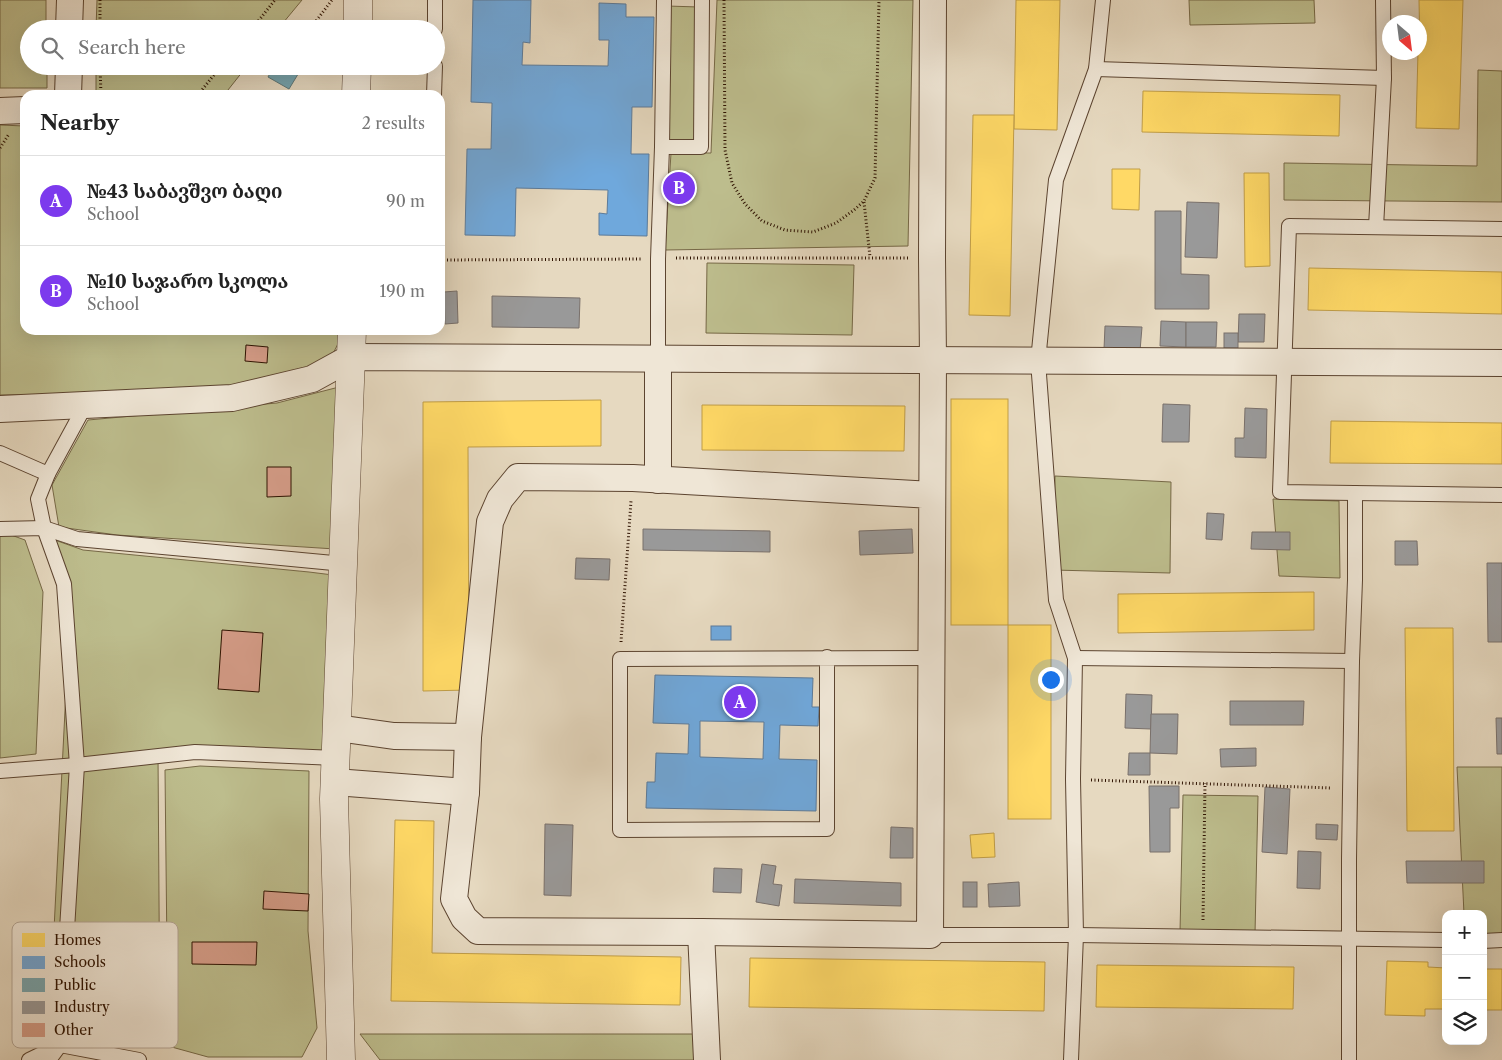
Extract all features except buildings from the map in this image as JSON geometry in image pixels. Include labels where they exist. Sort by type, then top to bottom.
[{"type":"street","points":[[69,20],[70,0]]},
{"type":"street","points":[[358,0],[358,20]]},
{"type":"street","points":[[932,495],[632,478],[518,477],[500,499],[490,522],[468,737],[466,792],[454,898],[464,918],[478,931],[930,935],[933,360],[933,0]]},
{"type":"street","points":[[68,90],[69,75]]},
{"type":"street","points":[[356,90],[357,75]]},
{"type":"street","points":[[0,111],[20,110]]},
{"type":"street","points":[[340,1060],[334,800],[352,335]]},
{"type":"street","points":[[0,409],[232,398],[312,379],[352,357],[1502,363]]},
{"type":"street","points":[[658,358],[658,480]]},
{"type":"street","points":[[337,728],[394,736],[468,737]]},
{"type":"street","points":[[336,770],[466,792]]},
{"type":"street","points":[[701,932],[707,1060]]},
{"type":"lane","points":[[435,0],[435,20]]},
{"type":"lane","points":[[658,358],[658,258],[664,0]]},
{"type":"lane","points":[[662,147],[700,147],[702,0]]},
{"type":"lane","points":[[1071,1060],[1076,935],[1073,779],[1075,658],[1056,600],[1038,361],[1056,180],[1096,69],[1103,0]]},
{"type":"lane","points":[[1376,227],[1384,78],[1383,0]]},
{"type":"lane","points":[[1096,69],[1384,78]]},
{"type":"lane","points":[[434,90],[435,75]]},
{"type":"lane","points":[[1502,229],[1289,226],[1280,492],[1502,495]]},
{"type":"lane","points":[[67,922],[77,765],[64,584],[44,528],[38,499],[48,474],[86,406]]},
{"type":"lane","points":[[0,454],[48,474]]},
{"type":"lane","points":[[1349,1060],[1350,788],[1355,493]]},
{"type":"lane","points":[[0,529],[44,528],[77,539],[344,564]]},
{"type":"lane","points":[[826,657],[827,828],[620,830],[620,659],[826,657],[931,658]]},
{"type":"lane","points":[[1075,658],[1352,660]]},
{"type":"lane","points":[[0,771],[195,752],[336,770]]},
{"type":"lane","points":[[930,935],[1442,940]]},
{"type":"lane","points":[[1487,941],[1502,940]]},
{"type":"lane","points":[[29,1060],[54,1048]]},
{"type":"lane","points":[[49,1060],[58,1048]]},
{"type":"lane","points":[[76,1048],[139,1060]]},
{"type":"path","points":[[100,0],[100,20]]},
{"type":"path","points":[[259,20],[275,0]]},
{"type":"path","points":[[317,20],[332,0]]},
{"type":"path","points":[[724,0],[725,150],[732,183],[744,204],[762,220],[785,230],[813,232],[836,223],[864,201],[875,178],[879,0]]},
{"type":"path","points":[[100,75],[101,90]]},
{"type":"path","points":[[202,90],[214,75]]},
{"type":"path","points":[[864,201],[870,257]]},
{"type":"path","points":[[445,260],[932,258]]},
{"type":"path","points":[[620,659],[632,478]]},
{"type":"path","points":[[1073,779],[1350,788]]},
{"type":"path","points":[[1203,937],[1205,784]]},
{"type":"green space","points":[[0,0],[46,0],[46,20],[20,20],[20,75],[47,75],[47,88],[0,88]]},
{"type":"green space","points":[[97,0],[302,0],[285,20],[96,20]]},
{"type":"green space","points":[[717,0],[913,0],[908,246],[665,250],[671,153],[711,153]]},
{"type":"green space","points":[[1189,0],[1314,0],[1315,23],[1190,25]]},
{"type":"green space","points":[[667,6],[699,7],[699,140],[666,140]]},
{"type":"green space","points":[[1478,70],[1502,71],[1502,202],[1284,200],[1284,163],[1477,166]]},
{"type":"green space","points":[[96,75],[240,75],[228,90],[96,90]]},
{"type":"green space","points":[[0,125],[20,126],[20,335],[340,335],[340,340],[327,365],[234,386],[141,393],[0,395]]},
{"type":"green space","points":[[707,263],[854,265],[852,335],[706,333]]},
{"type":"green space","points":[[339,387],[335,549],[117,535],[59,527],[52,485],[88,420],[277,403]]},
{"type":"green space","points":[[1055,476],[1171,482],[1170,573],[1053,570]]},
{"type":"green space","points":[[1273,499],[1339,501],[1340,578],[1279,576]]},
{"type":"green space","points":[[0,531],[25,540],[43,592],[36,754],[0,758]]},
{"type":"green space","points":[[52,539],[83,550],[333,575],[325,752],[158,752],[159,922],[54,922],[71,591]]},
{"type":"green space","points":[[200,766],[309,771],[308,931],[317,1028],[302,1057],[208,1057],[175,1048],[178,1048],[178,922],[167,922],[165,770]]},
{"type":"green space","points":[[1457,767],[1502,767],[1502,936],[1487,937],[1487,910],[1464,910]]},
{"type":"green space","points":[[1183,795],[1258,796],[1255,934],[1180,932]]},
{"type":"green space","points":[[360,1034],[694,1034],[696,1060],[380,1060]]},
{"type":"place","name":"№10 საჯარო სკოლა","points":[[679,188]]},
{"type":"place","name":"№43 საბავშვო ბაღი","points":[[740,702]]}]
